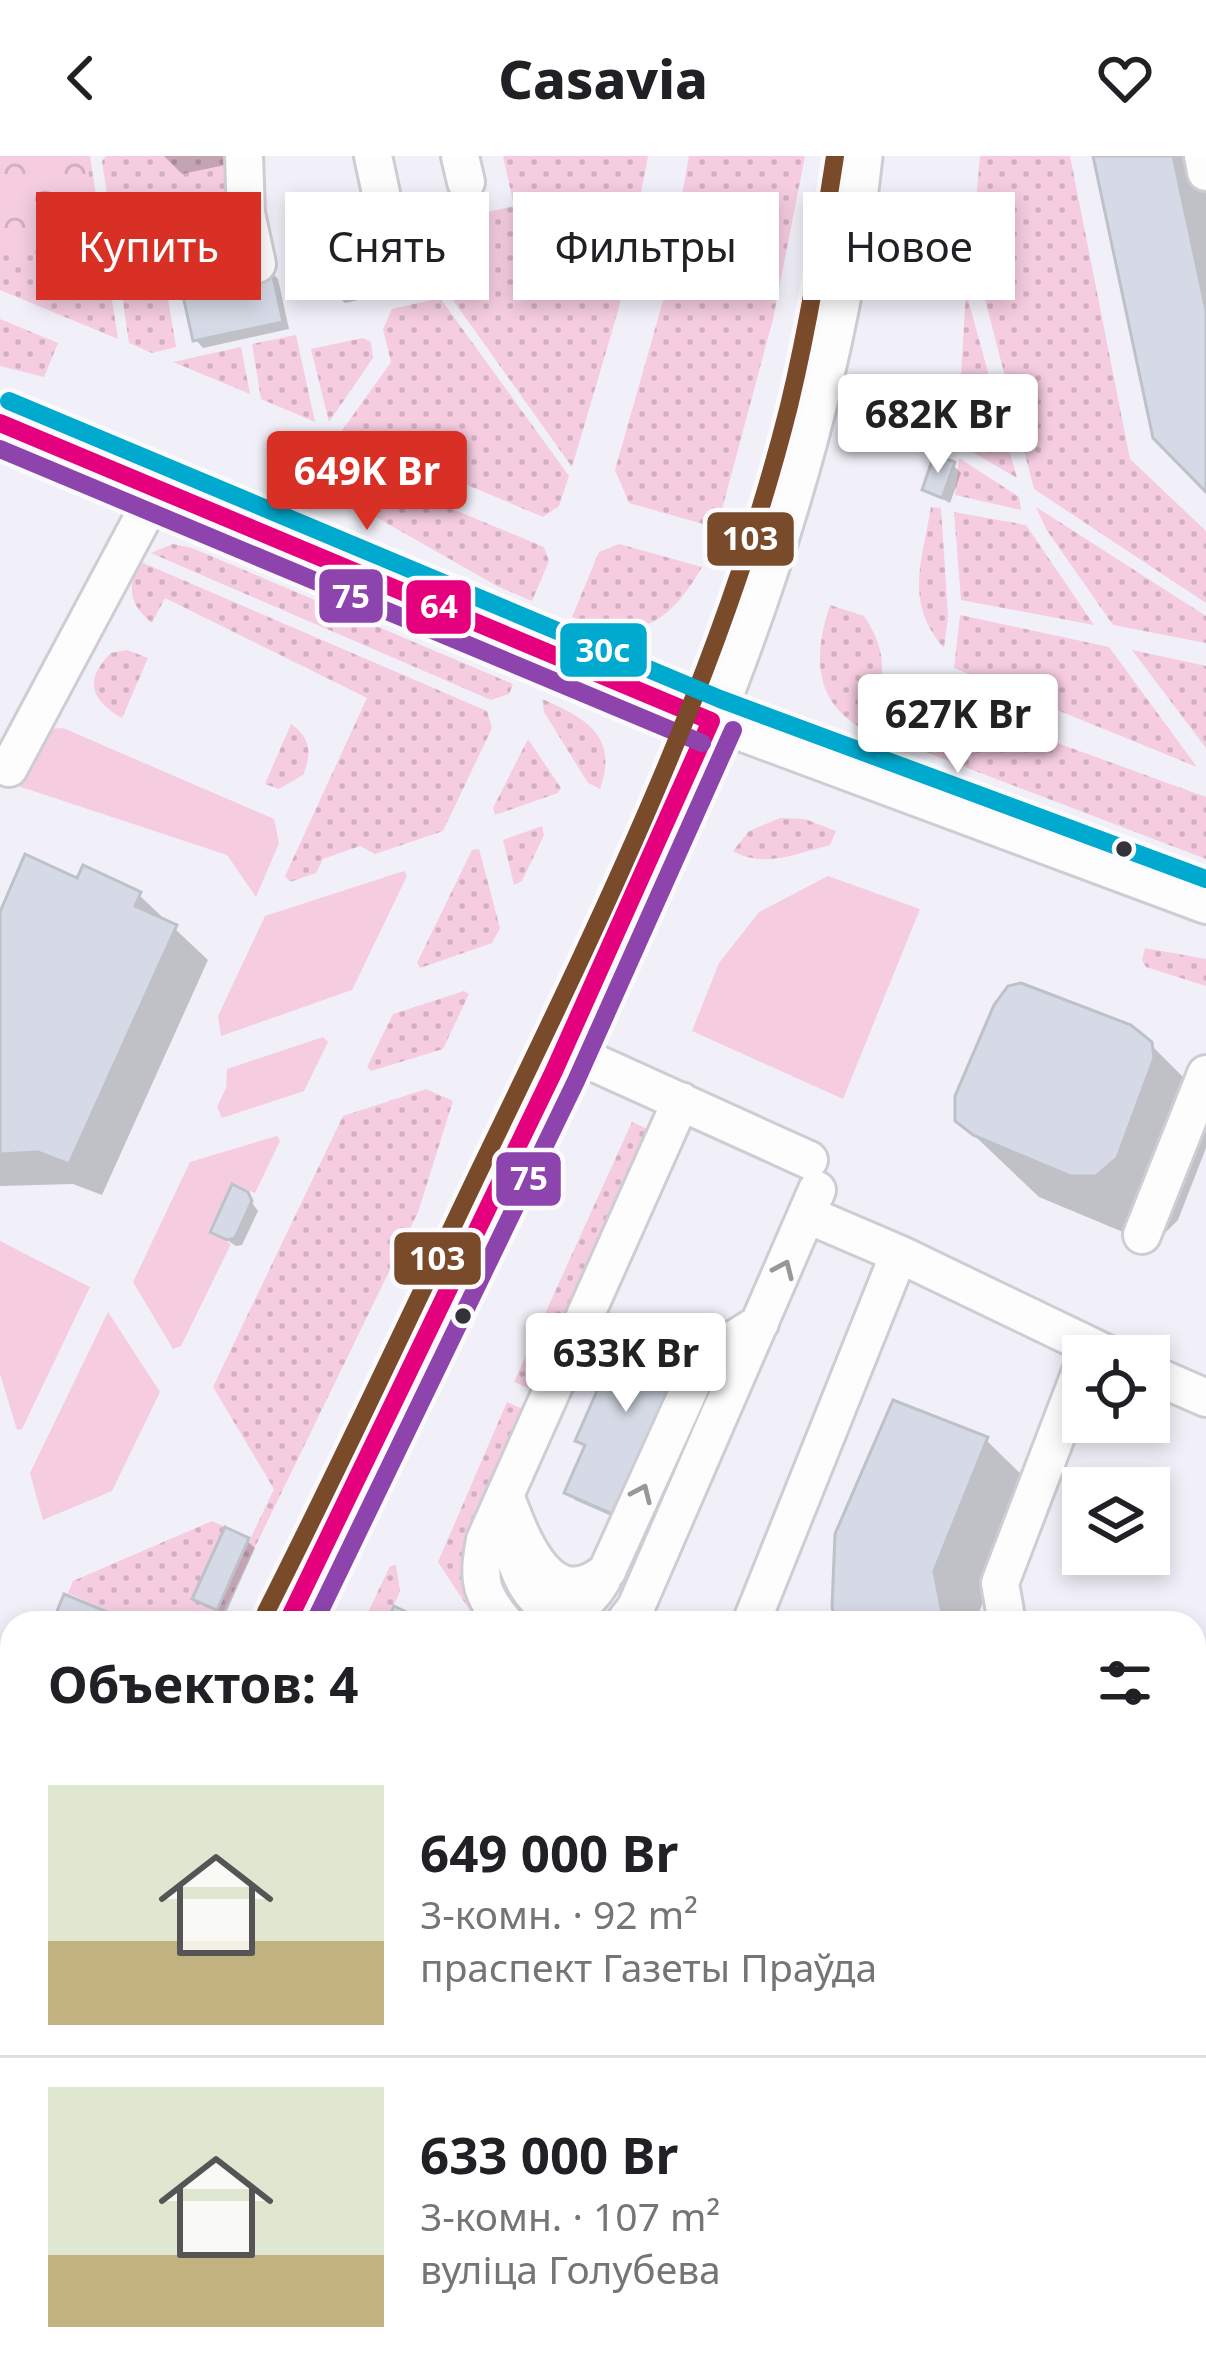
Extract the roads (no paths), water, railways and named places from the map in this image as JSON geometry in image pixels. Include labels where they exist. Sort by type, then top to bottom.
[{"type":"main road","points":[[293,1611],[564,1049],[711,721],[769,565],[806,440],[842,270],[859,156]]},
{"type":"main road","points":[[0,423],[711,721]]},
{"type":"street","points":[[244,156],[245,192]]},
{"type":"street","points":[[373,156],[381,192]]},
{"type":"street","points":[[1203,156],[1206,172]]},
{"type":"street","points":[[0,764],[9,769],[158,489]]},
{"type":"street","points":[[711,721],[1206,905]]},
{"type":"street","points":[[564,1049],[681,1101],[899,1254],[1062,1340]]},
{"type":"street","points":[[1142,1235],[1206,1074]]},
{"type":"street","points":[[496,1611],[478,1577],[485,1540],[681,1101]]},
{"type":"street","points":[[633,1611],[760,1323],[811,1188]]},
{"type":"street","points":[[756,1611],[899,1254]]},
{"type":"street","points":[[505,1495],[527,1553],[540,1568],[572,1586],[592,1583],[607,1570],[703,1359],[760,1323]]},
{"type":"street","points":[[1170,1382],[1206,1398]]},
{"type":"street","points":[[1005,1611],[1000,1583],[1062,1432]]}]
